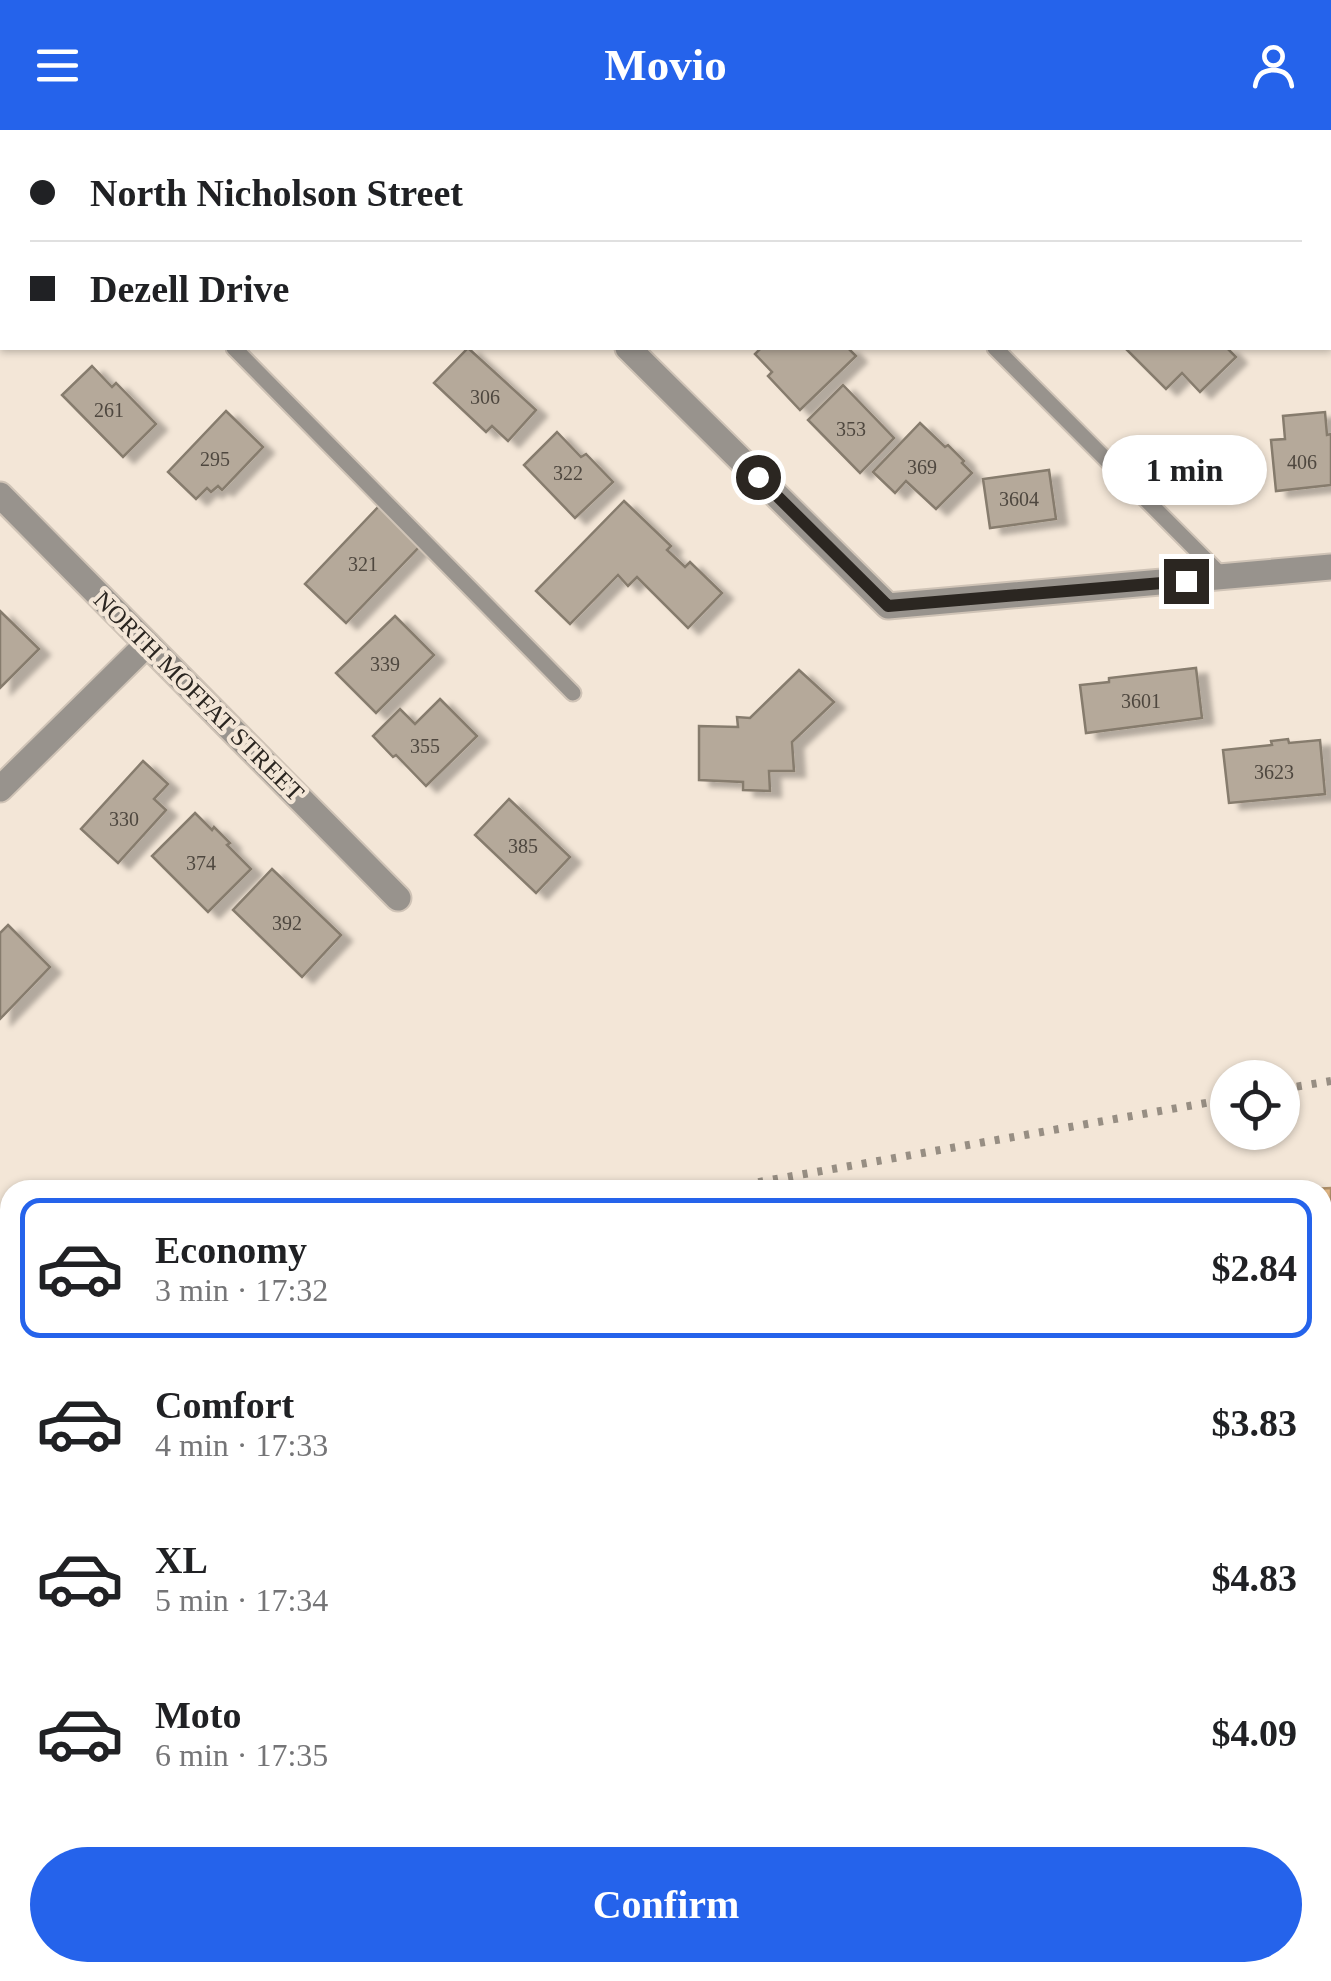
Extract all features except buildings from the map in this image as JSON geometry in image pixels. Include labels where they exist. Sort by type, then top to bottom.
[{"type":"street","points":[[630,350],[888,606],[1331,567]]},
{"type":"street","name":"NORTH MOFFAT STREET","points":[[0,495],[398,898]]},
{"type":"street","points":[[0,789],[147,644]]},
{"type":"lane","points":[[236,350],[573,693]]},
{"type":"lane","points":[[998,350],[1224,578]]},
{"type":"railway","points":[[1300,1086],[1331,1081]]},
{"type":"railway","points":[[770,1180],[1210,1102]]},
{"type":"route","points":[[758,477],[888,606],[1186,581]]}]
